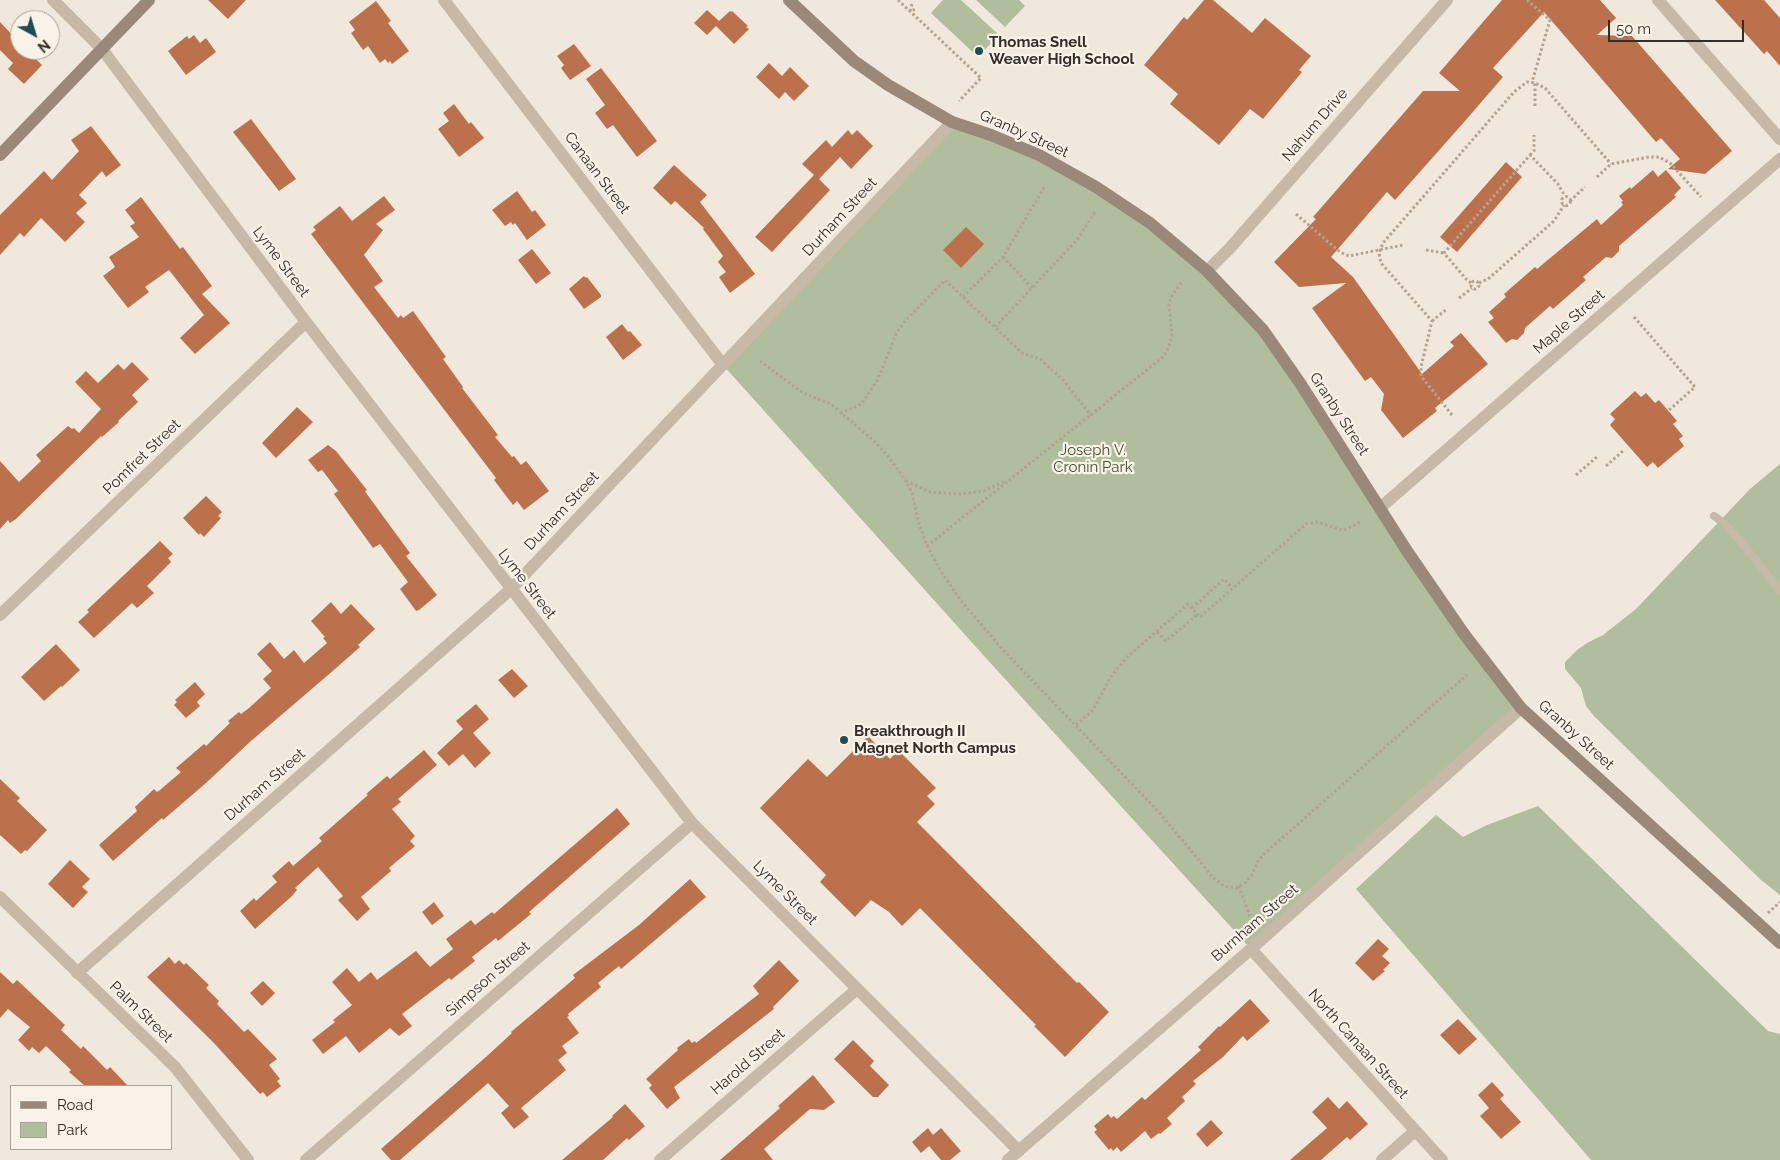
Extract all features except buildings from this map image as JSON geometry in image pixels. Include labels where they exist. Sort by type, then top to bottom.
[{"type":"main road","points":[[0,155],[149,0]]},
{"type":"main road","name":"Granby Street","points":[[789,0],[854,60],[888,85],[952,122],[1039,155],[1096,187],[1150,223],[1207,271],[1263,330],[1300,383],[1406,551],[1464,634],[1522,708],[1780,943]]},
{"type":"street","name":"Lyme Street","points":[[53,0],[102,49],[306,322],[692,822],[1019,1151]]},
{"type":"street","name":"Canaan Street","points":[[444,0],[724,365]]},
{"type":"street","name":"Nahum Drive","points":[[1207,271],[1230,248],[1447,0]]},
{"type":"street","points":[[1658,0],[1780,139]]},
{"type":"street","name":"Durham Street","points":[[77,973],[511,589],[952,122]]},
{"type":"street","name":"Maple Street","points":[[1380,508],[1780,160]]},
{"type":"street","name":"Pomfret Street","points":[[0,614],[306,322]]},
{"type":"street","name":"Burnham Street","points":[[1008,1160],[1251,949],[1522,708]]},
{"type":"street","name":"Simpson Street","points":[[306,1160],[692,822]]},
{"type":"street","name":"Palm Street","points":[[0,898],[175,1067],[248,1160]]},
{"type":"street","name":"North Canaan Street","points":[[1251,949],[1442,1160]]},
{"type":"street","name":"Harold Street","points":[[660,1160],[857,989]]},
{"type":"street","points":[[1382,1160],[1415,1131]]},
{"type":"lane","points":[[1714,516],[1724,523],[1780,591]]},
{"type":"path","points":[[898,0],[981,78]]},
{"type":"path","points":[[1527,0],[1550,20],[1534,82],[1535,106]]},
{"type":"path","points":[[910,11],[912,4]]},
{"type":"path","points":[[910,11],[916,9]]},
{"type":"path","points":[[959,102],[985,72]]},
{"type":"path","points":[[1432,321],[1383,265],[1379,257],[1380,250],[1386,238],[1514,92],[1524,84],[1534,82],[1548,91],[1611,164]]},
{"type":"path","points":[[1444,253],[1534,151],[1534,135]]},
{"type":"path","points":[[1530,154],[1570,200]]},
{"type":"path","points":[[1597,177],[1611,164],[1659,157],[1668,161],[1701,197]]},
{"type":"path","points":[[964,297],[1003,258],[1045,186]]},
{"type":"path","points":[[1459,298],[1476,281],[1479,283],[1488,279],[1554,221],[1564,205],[1569,204],[1570,200],[1585,187]]},
{"type":"path","points":[[1564,205],[1562,200],[1565,196]]},
{"type":"path","points":[[995,328],[1076,240],[1095,212]]},
{"type":"path","points":[[1296,214],[1342,254],[1353,256],[1403,246]]},
{"type":"path","points":[[1426,250],[1444,253],[1472,285],[1478,288],[1479,283]]},
{"type":"path","points":[[1003,258],[1032,288]]},
{"type":"path","points":[[840,412],[862,403],[878,379],[901,326],[946,280],[1022,353],[1040,359],[1046,364],[1091,415]]},
{"type":"path","points":[[928,546],[1157,362],[1167,351],[1172,330],[1170,301],[1172,294],[1183,280]]},
{"type":"path","points":[[1447,309],[1432,321],[1421,367],[1421,376],[1452,415]]},
{"type":"path","points":[[1634,317],[1695,388],[1668,411]]},
{"type":"path","points":[[760,361],[804,393],[826,401],[873,440],[888,456],[912,492],[919,524],[928,546],[950,586],[1003,650],[1156,809],[1216,881],[1228,887],[1239,886],[1249,879],[1256,864],[1263,855],[1467,675]]},
{"type":"path","points":[[1606,466],[1624,450]]},
{"type":"path","points":[[1576,474],[1598,456]]},
{"type":"path","points":[[906,481],[930,492],[960,494],[984,491],[1016,475]]},
{"type":"path","points":[[1076,725],[1093,710],[1110,678],[1126,658],[1188,604],[1200,617],[1306,524],[1312,522],[1322,523],[1342,530],[1348,529],[1361,521]]},
{"type":"path","points":[[1192,608],[1224,579],[1232,588]]},
{"type":"path","points":[[1158,632],[1166,641],[1198,614]]},
{"type":"path","points":[[1239,886],[1252,923]]},
{"type":"green space","points":[[943,0],[961,0],[999,35],[978,57],[931,13]]},
{"type":"green space","points":[[976,0],[1019,0],[1025,6],[1005,27]]},
{"type":"green space","name":"Joseph V. Cronin Park","points":[[952,122],[991,135],[1150,223],[1263,330],[1407,551],[1521,708],[1251,949],[723,365]]},
{"type":"green space","points":[[1780,464],[1780,895],[1761,880],[1594,716],[1586,706],[1581,688],[1565,669],[1565,662],[1577,650],[1603,635],[1636,609],[1750,489]]},
{"type":"green space","points":[[1538,806],[1768,1031],[1780,1034],[1780,1160],[1591,1160],[1356,889],[1436,815],[1463,837],[1487,825]]},
{"type":"place","name":"Thomas Snell Weaver High School","points":[[979,51]]},
{"type":"place","name":"Breakthrough II Magnet North Campus","points":[[844,740]]}]
